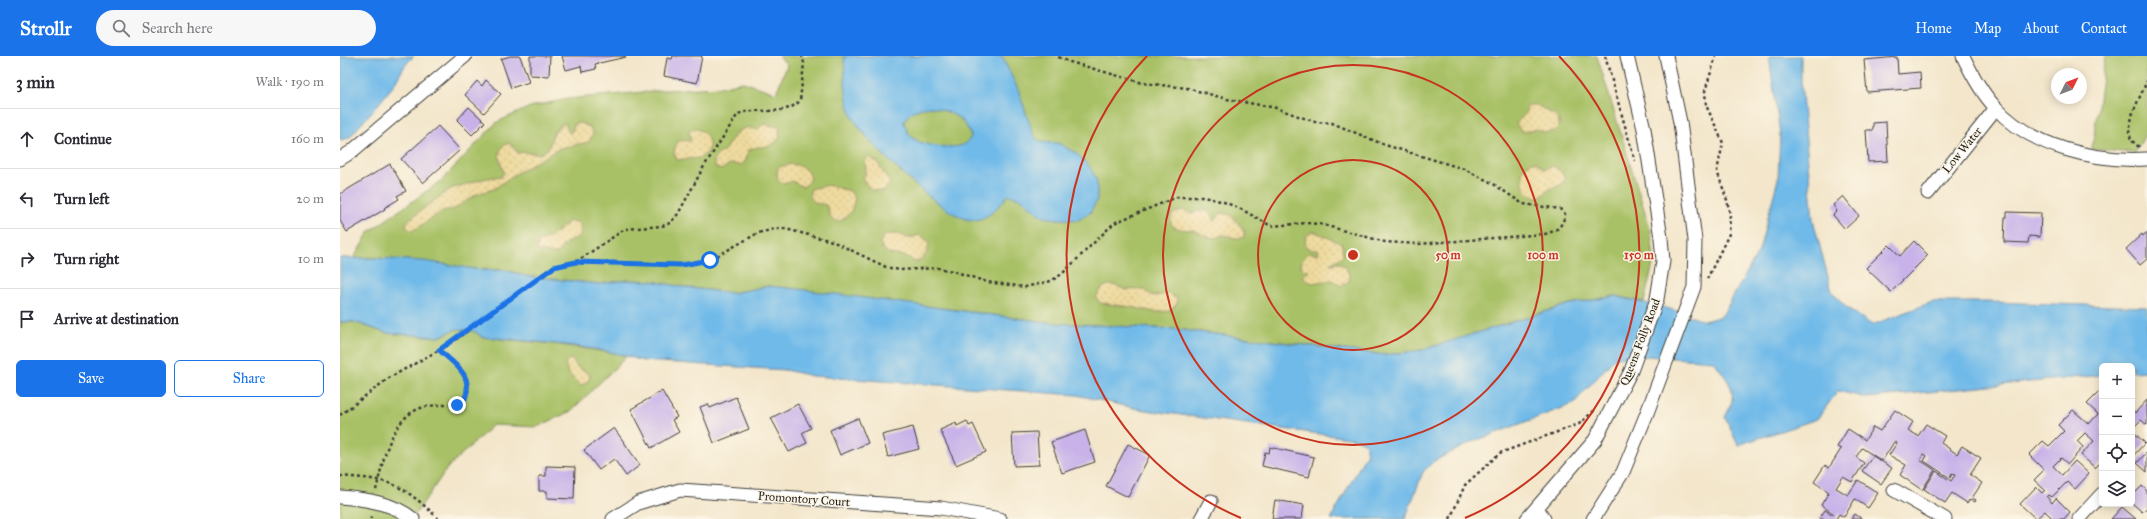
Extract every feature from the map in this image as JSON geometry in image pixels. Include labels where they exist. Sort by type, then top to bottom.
[{"type":"street","points":[[340,159],[351,152],[465,56]]},
{"type":"street","name":"Queens Folly Road","points":[[1527,519],[1595,440],[1631,370],[1657,300],[1663,261],[1661,238],[1644,129],[1627,56]]},
{"type":"street","points":[[1592,519],[1623,472],[1666,364],[1694,288],[1695,240],[1680,122],[1666,56]]},
{"type":"street","points":[[1962,56],[1982,92],[1996,108],[2022,129],[2039,139],[2067,149],[2115,158],[2145,154]]},
{"type":"street","name":"Low Water","points":[[1928,193],[1996,108]]},
{"type":"street","name":"Promontory Court","points":[[613,519],[638,502],[680,490],[942,508],[1000,519]]},
{"type":"street","points":[[1894,490],[1945,519]]},
{"type":"street","points":[[340,497],[394,507],[413,519]]},
{"type":"street","points":[[2079,519],[2099,497]]},
{"type":"street","points":[[1201,519],[1211,501]]},
{"type":"street","points":[[1536,508],[1544,519]]},
{"type":"path","points":[[576,262],[626,229],[662,226],[670,223],[678,214],[703,168],[738,114],[745,112],[785,110],[793,107],[800,101],[804,62],[802,56]]},
{"type":"path","points":[[340,415],[389,378],[439,350],[461,335],[544,272],[554,267],[576,262],[682,265],[710,260],[758,233],[775,229],[786,229],[832,241],[886,267],[899,270],[938,268],[953,271],[987,282],[1025,286],[1051,281],[1062,274],[1114,223],[1177,197],[1204,197],[1224,202],[1241,209],[1271,226],[1307,223],[1320,224],[1367,238],[1418,244],[1545,234],[1554,232],[1564,220],[1565,214],[1560,208],[1523,204],[1492,183],[1464,168],[1385,145],[1337,125],[1315,122],[1276,108],[1227,99],[1187,88],[1143,83],[1070,62],[1056,56]]},
{"type":"path","points":[[1605,56],[1637,167]]},
{"type":"path","points":[[1706,286],[1707,279],[1729,234],[1730,216],[1727,200],[1717,171],[1723,143],[1706,105],[1705,91],[1716,56]]},
{"type":"path","points":[[2145,154],[2131,140],[2130,131],[2133,112],[2147,81]]},
{"type":"path","points":[[373,502],[378,480],[397,427],[406,417],[418,409],[428,405],[457,405],[464,401],[466,397],[469,384],[465,375],[439,350]]},
{"type":"path","points":[[1450,519],[1465,485],[1500,453],[1579,424],[1599,406]]},
{"type":"path","points":[[340,476],[378,480],[394,485],[408,492],[439,519]]},
{"type":"green space","points":[[779,56],[1597,56],[1651,232],[1654,260],[1644,302],[1615,296],[1570,304],[1422,350],[1385,355],[1175,329],[1054,323],[769,286],[732,293],[683,287],[652,281],[627,280],[599,284],[526,276],[506,270],[483,270],[376,258],[354,258],[369,232],[441,181],[497,122],[530,107],[567,99],[665,90],[719,87],[743,82],[776,93],[787,65]]},
{"type":"green space","points":[[2105,56],[2147,56],[2147,131],[2135,153],[2092,149]]},
{"type":"green space","points":[[340,322],[354,322],[386,333],[439,337],[456,329],[474,331],[482,337],[554,344],[628,355],[571,411],[537,427],[493,425],[448,467],[412,519],[340,519]]},
{"type":"sand","points":[[1535,104],[1556,116],[1559,120],[1559,127],[1554,131],[1548,132],[1543,132],[1537,129],[1525,132],[1520,130],[1516,123],[1526,113],[1527,106]]},
{"type":"sand","points":[[565,123],[569,133],[572,131],[575,123],[580,123],[590,127],[593,134],[589,142],[560,148],[512,176],[494,189],[477,194],[454,209],[442,211],[416,229],[411,231],[406,227],[407,221],[450,189],[483,179],[502,176],[504,172],[499,155],[504,145],[510,143],[518,153],[525,152],[539,154],[548,149],[555,131]]},
{"type":"sand","points":[[763,124],[779,127],[780,136],[777,141],[770,145],[749,150],[746,160],[742,165],[730,164],[721,170],[715,167],[714,159],[724,150],[738,132],[746,128],[757,130]]},
{"type":"sand","points":[[694,129],[701,131],[707,136],[709,144],[708,152],[700,158],[677,160],[674,153],[676,144],[681,140],[690,141],[691,139],[688,132]]},
{"type":"sand","points":[[869,157],[877,162],[890,183],[884,191],[871,190],[863,180],[866,170],[865,161]]},
{"type":"sand","points":[[1531,162],[1536,162],[1544,169],[1553,166],[1563,174],[1564,182],[1550,189],[1539,197],[1528,194],[1525,190],[1522,172],[1523,168]]},
{"type":"sand","points":[[792,164],[803,168],[811,177],[807,184],[803,187],[792,181],[785,184],[779,180],[777,172],[779,167]]},
{"type":"sand","points":[[828,185],[850,191],[855,199],[851,212],[841,221],[833,220],[826,205],[815,203],[809,196],[811,189]]},
{"type":"sand","points":[[1183,210],[1191,213],[1206,210],[1213,216],[1214,222],[1221,213],[1231,215],[1244,230],[1244,237],[1236,238],[1221,235],[1211,238],[1196,231],[1174,227],[1171,220],[1172,214]]},
{"type":"sand","points":[[570,221],[578,222],[581,230],[577,237],[564,245],[559,252],[555,254],[537,250],[539,242],[552,236]]},
{"type":"sand","points":[[1311,232],[1316,232],[1342,244],[1343,256],[1330,264],[1340,263],[1346,267],[1350,277],[1349,281],[1341,286],[1332,280],[1312,283],[1304,279],[1303,276],[1309,271],[1302,269],[1301,265],[1303,258],[1309,253],[1318,254],[1319,252],[1318,249],[1312,250],[1306,247],[1305,237]]},
{"type":"sand","points":[[898,234],[908,238],[920,235],[928,241],[928,250],[922,259],[916,262],[907,257],[887,253],[880,242],[884,236]]},
{"type":"sand","points":[[1108,285],[1114,285],[1127,290],[1142,289],[1153,296],[1169,294],[1177,298],[1177,304],[1170,311],[1155,312],[1100,303],[1096,297],[1102,288]]},
{"type":"sand","points":[[569,359],[573,360],[577,367],[590,374],[589,380],[581,386],[568,373],[565,363]]},
{"type":"water","points":[[340,56],[414,56],[406,64],[393,86],[349,138],[340,140]]},
{"type":"water","points":[[844,56],[1002,56],[1018,89],[1034,136],[1040,142],[1058,143],[1076,153],[1090,167],[1097,181],[1097,200],[1090,213],[1078,220],[1043,217],[1020,198],[1008,195],[995,210],[985,217],[973,220],[954,214],[921,190],[903,174],[886,158],[859,127],[849,109],[845,87]],"holes":[[[931,107],[950,113],[961,120],[969,130],[971,137],[966,143],[954,147],[938,146],[917,141],[910,135],[904,122],[909,114],[922,108]]]},
{"type":"water","points":[[1769,56],[1801,56],[1801,83],[1813,220],[1832,292],[1846,307],[1872,325],[1932,302],[1990,302],[2147,307],[2147,371],[2135,372],[2135,363],[2099,363],[2099,375],[1867,398],[1838,391],[1817,419],[1738,445],[1725,417],[1732,400],[1731,388],[1714,361],[1646,356],[1615,358],[1573,404],[1472,442],[1434,461],[1423,472],[1405,519],[1331,519],[1367,453],[1365,443],[1356,439],[1138,409],[1077,395],[812,376],[785,370],[643,361],[605,351],[585,348],[482,337],[474,331],[456,329],[439,337],[386,333],[354,322],[340,322],[340,258],[376,258],[424,261],[482,270],[506,270],[526,276],[599,284],[627,280],[652,281],[683,287],[732,293],[769,286],[1054,323],[1175,329],[1385,355],[1422,350],[1570,304],[1615,296],[1670,309],[1704,321],[1722,316],[1759,251],[1778,179],[1780,134]]},
{"type":"building","points":[[510,56],[520,56],[529,82],[511,88],[501,59]]},
{"type":"building","points":[[530,56],[550,56],[549,76],[530,75]]},
{"type":"building","points":[[562,56],[626,57],[595,64],[596,69],[582,72],[581,66],[566,70]]},
{"type":"building","points":[[673,56],[702,56],[697,83],[664,76],[667,58],[672,59]]},
{"type":"building","points":[[1897,57],[1898,74],[1920,72],[1921,88],[1867,92],[1864,60]]},
{"type":"building","points":[[486,80],[501,94],[484,113],[465,95],[477,81],[482,86]]},
{"type":"building","points":[[469,107],[485,122],[472,135],[457,120]]},
{"type":"building","points":[[1886,122],[1888,161],[1868,162],[1866,130],[1873,130],[1873,123]]},
{"type":"building","points":[[438,126],[460,150],[423,183],[401,159]]},
{"type":"building","points":[[390,164],[406,191],[397,196],[399,199],[384,208],[385,209],[347,232],[340,221],[340,194]]},
{"type":"building","points":[[1843,196],[1859,216],[1845,229],[1833,215],[1837,211],[1833,205]]},
{"type":"building","points":[[2007,212],[2041,213],[2040,237],[2029,236],[2028,243],[2004,242],[2005,217],[2007,217]]},
{"type":"building","points":[[2147,232],[2147,259],[2140,265],[2126,249],[2142,234],[2143,236]]},
{"type":"building","points":[[1914,241],[1928,255],[1891,292],[1866,268],[1889,245],[1900,256]]},
{"type":"building","points":[[662,391],[677,417],[672,420],[679,432],[651,448],[631,409]]},
{"type":"building","points":[[2099,392],[2099,464],[2095,468],[2081,455],[2094,441],[2085,433],[2077,441],[2083,447],[2068,464],[2061,458],[2053,466],[2062,475],[2075,461],[2089,474],[2075,489],[2067,482],[2052,497],[2049,495],[2047,497],[2052,503],[2056,498],[2070,512],[2064,519],[2053,519],[2045,511],[2036,519],[2020,504],[2036,487],[2042,493],[2045,490],[2034,480],[2044,470],[2029,455],[2043,441],[2049,446],[2064,431],[2058,425],[2073,410],[2089,424],[2098,414],[2087,404]]},
{"type":"building","points":[[736,397],[749,429],[714,443],[700,407],[708,404],[710,408]]},
{"type":"building","points":[[2147,400],[2147,425],[2141,420],[2135,426],[2135,413]]},
{"type":"building","points":[[798,404],[811,428],[802,433],[807,443],[789,452],[771,418]]},
{"type":"building","points":[[1895,410],[1913,422],[1908,430],[1918,436],[1926,424],[1945,436],[1941,443],[1957,454],[1962,446],[1981,458],[1970,475],[1982,483],[1972,498],[1976,500],[1975,502],[1970,499],[1967,503],[1952,493],[1945,503],[1924,489],[1936,471],[1951,481],[1955,475],[1952,474],[1950,478],[1924,461],[1927,456],[1924,454],[1920,460],[1935,470],[1922,490],[1900,475],[1906,465],[1889,455],[1897,443],[1894,442],[1882,461],[1862,448],[1856,457],[1864,463],[1852,482],[1843,477],[1836,488],[1848,495],[1858,480],[1878,493],[1868,508],[1855,499],[1844,517],[1839,514],[1836,519],[1819,519],[1825,510],[1833,515],[1834,514],[1821,505],[1829,492],[1814,482],[1825,465],[1829,468],[1841,449],[1837,447],[1848,429],[1865,440],[1873,427],[1880,431]]},
{"type":"building","points":[[858,418],[868,443],[840,455],[830,430]]},
{"type":"building","points":[[967,421],[969,426],[973,424],[986,452],[956,465],[940,430],[956,423],[957,426]]},
{"type":"building","points":[[913,427],[919,449],[888,457],[882,435]]},
{"type":"building","points":[[614,428],[640,465],[626,476],[614,459],[599,470],[584,450]]},
{"type":"building","points":[[1085,430],[1095,462],[1062,473],[1051,442]]},
{"type":"building","points":[[1037,432],[1039,465],[1014,466],[1012,433]]},
{"type":"building","points":[[2135,434],[2145,443],[2135,454]]},
{"type":"building","points":[[1128,444],[1150,455],[1128,497],[1106,486]]},
{"type":"building","points":[[1270,447],[1314,457],[1309,477],[1262,466],[1265,452],[1269,453]]},
{"type":"building","points":[[2147,452],[2147,472],[2137,463]]},
{"type":"building","points":[[1873,456],[1892,468],[1881,484],[1862,471]]},
{"type":"building","points":[[546,466],[575,467],[574,499],[547,498],[547,491],[539,491],[539,476],[546,476]]},
{"type":"building","points":[[2142,486],[2147,491],[2147,508],[2142,512],[2135,506],[2135,493]]},
{"type":"building","points":[[1275,500],[1304,505],[1302,519],[1272,519]]},
{"type":"building","points":[[2122,507],[2136,519],[2111,519]]},
{"type":"building","points":[[1855,514],[1862,519],[1851,519]]},
{"type":"route","points":[[457,405],[464,401],[468,393],[469,384],[465,375],[459,368],[439,350],[448,345],[548,269],[576,262],[682,265],[710,260]]}]
